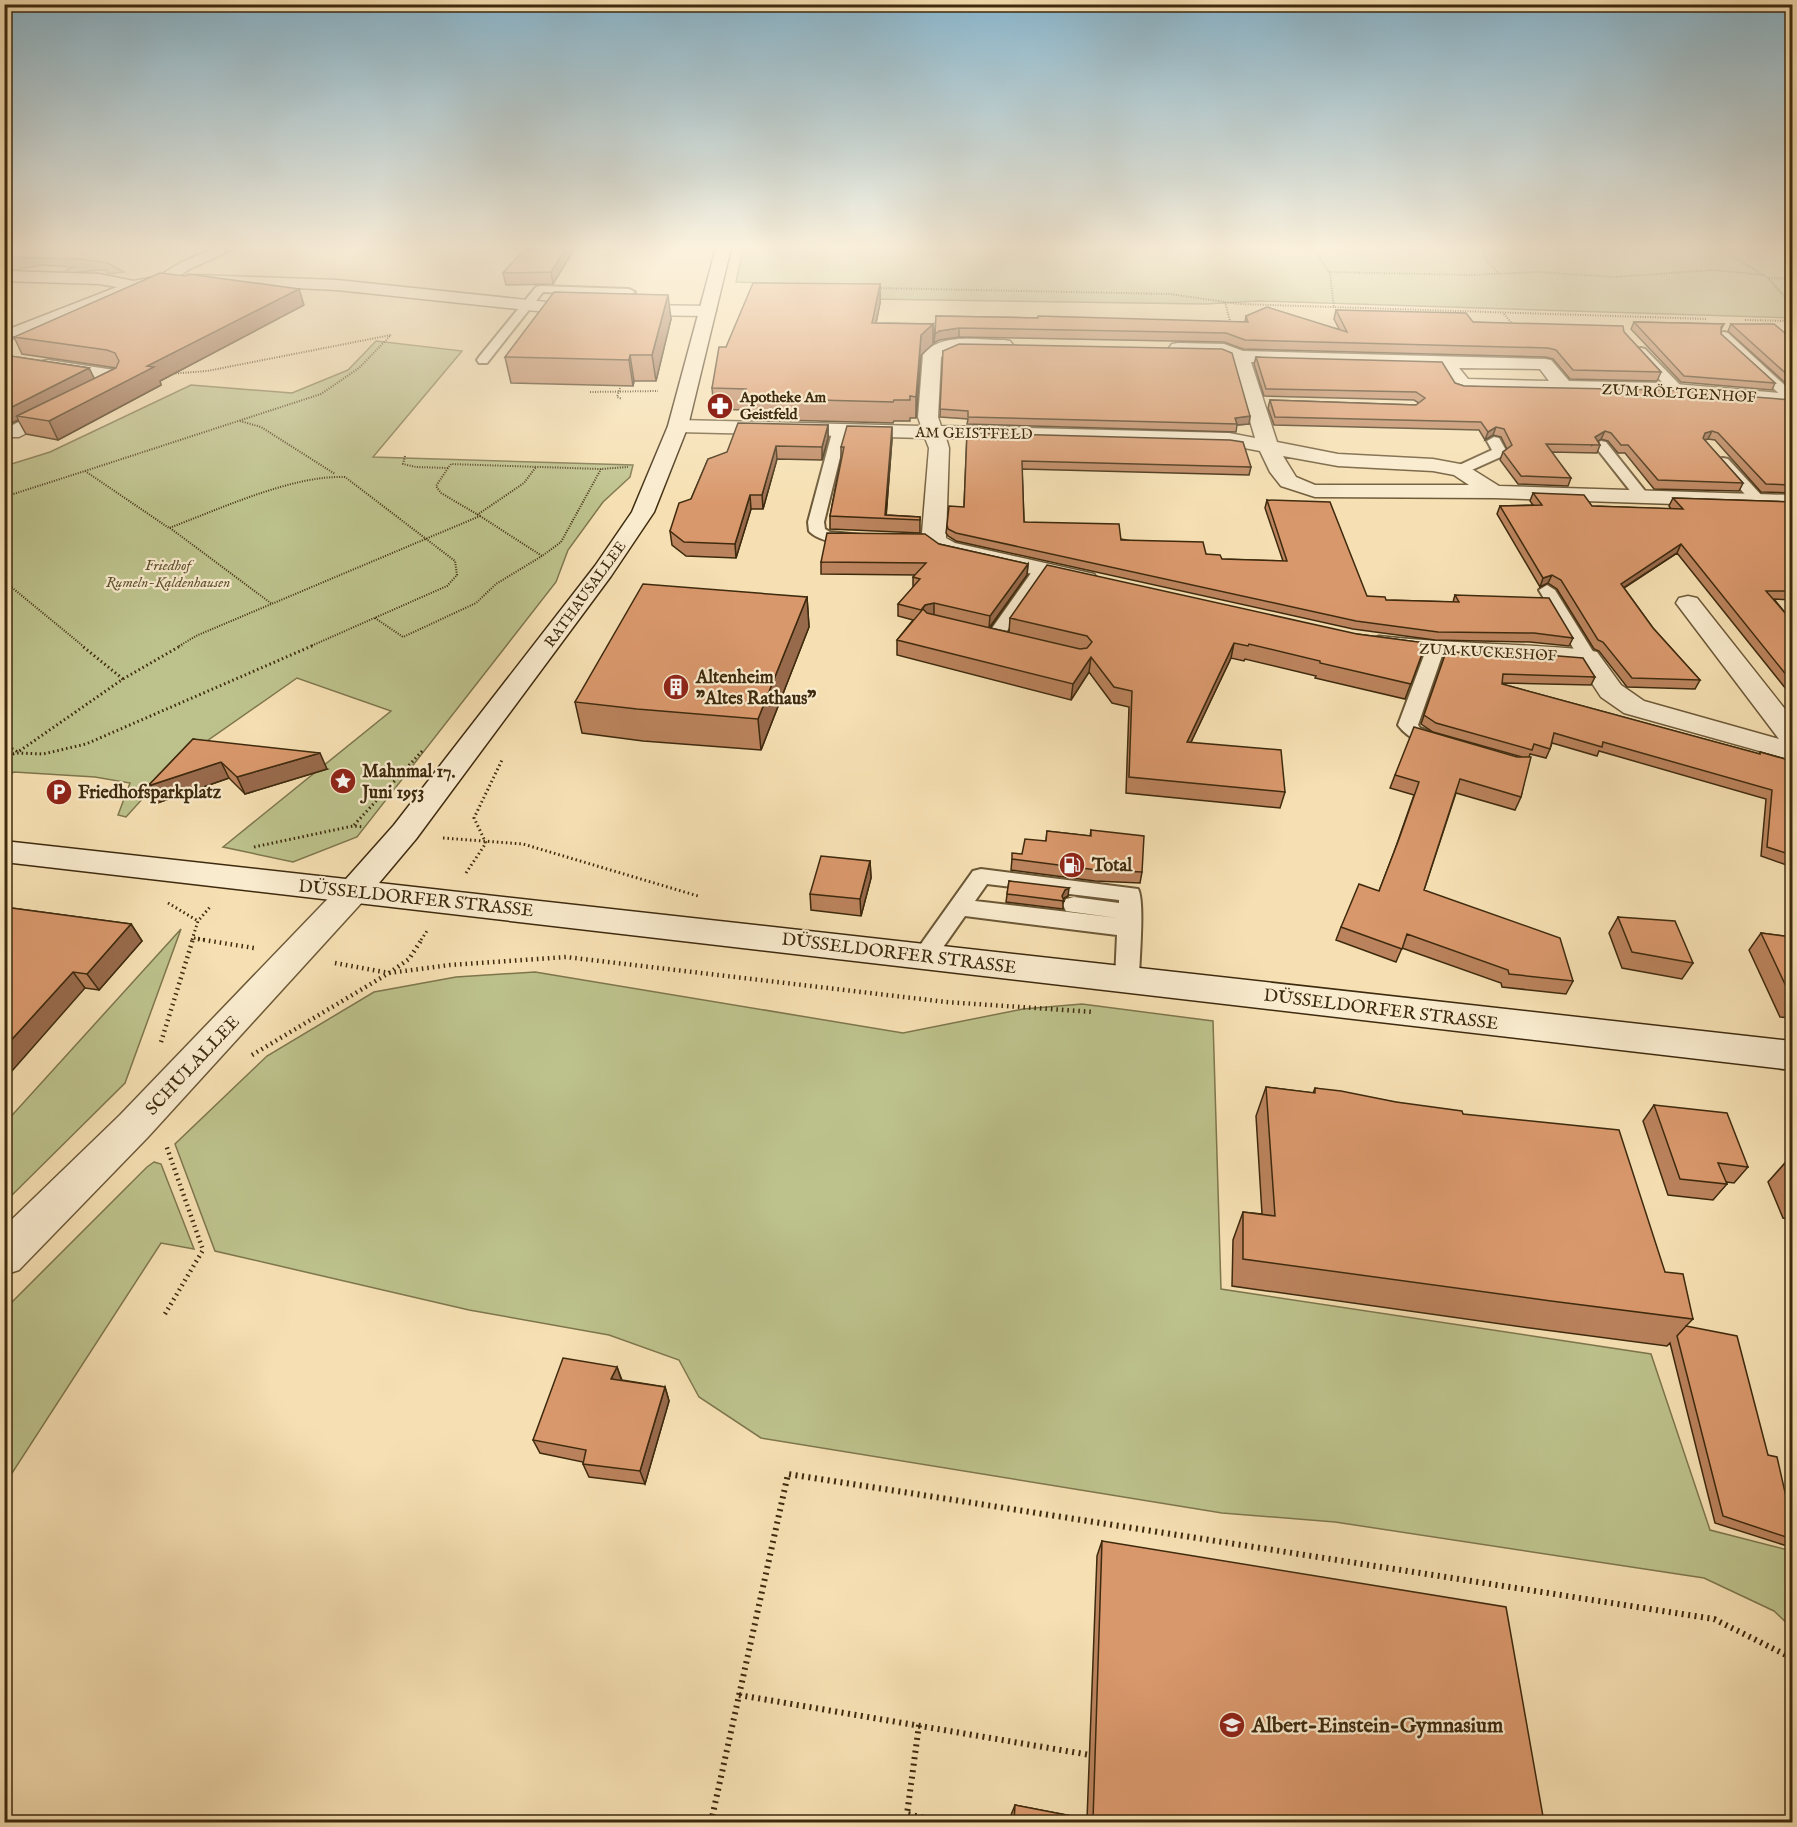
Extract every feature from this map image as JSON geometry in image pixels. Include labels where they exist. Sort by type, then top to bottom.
[{"type":"street","name":"RATHAUSALLEE","points":[[354,891],[405,832],[603,571],[644,512],[678,426],[703,333]]},
{"type":"street","points":[[1017,345],[959,344],[945,346],[932,355],[928,417],[939,448],[933,532],[929,541],[947,548],[1111,585]]},
{"type":"street","name":"ZUM RÖLTGENHOF","points":[[1155,348],[1224,349],[1240,356],[1446,362],[1462,385],[1677,390],[1792,399]]},
{"type":"street","points":[[1240,356],[1260,402],[1268,447]]},
{"type":"street","points":[[12,433],[116,379],[114,375],[27,362]]},
{"type":"street","name":"AM GEISTFELD","points":[[678,426],[1229,439],[1338,460],[1433,465],[1460,470],[1495,492]]},
{"type":"street","name":"AM GEISTFELD","points":[[1268,447],[1285,482],[1314,491],[1495,492],[1644,499],[1792,502]]},
{"type":"street","points":[[1688,603],[1792,736]]},
{"type":"street","name":"ZUM KUCKESHOF","points":[[1353,639],[1435,650],[1530,652],[1588,658],[1611,691],[1634,707],[1792,751]]},
{"type":"street","name":"DÜSSELDORFER STRASSE","points":[[4,851],[1792,1056]]},
{"type":"street","name":"SCHULALLEE","points":[[12,1240],[134,1126],[354,891]]},
{"type":"lane","points":[[483,360],[504,333]]},
{"type":"lane","points":[[1724,336],[1792,399]]},
{"type":"lane","points":[[1633,344],[1677,390]]},
{"type":"lane","points":[[840,429],[816,522],[817,531],[826,537],[874,539]]},
{"type":"lane","points":[[1460,470],[1500,452],[1494,441]]},
{"type":"lane","points":[[1601,445],[1644,499]]},
{"type":"lane","points":[[1715,453],[1759,501]]},
{"type":"lane","points":[[994,637],[1042,569]]},
{"type":"lane","name":"ZUM KUCKESHOF","points":[[1547,590],[1588,658]]},
{"type":"lane","points":[[953,627],[1015,642]]},
{"type":"lane","points":[[1435,650],[1408,725],[1413,732],[1425,738],[1456,746]]},
{"type":"lane","points":[[924,957],[981,876],[1130,894],[1127,980]]},
{"type":"lane","points":[[964,900],[1129,920]]},
{"type":"path","points":[[4,498],[321,394],[353,375],[377,354],[391,335],[207,371],[173,374],[128,368],[114,375]]},
{"type":"path","points":[[619,390],[617,397],[622,399]]},
{"type":"path","points":[[590,392],[689,391]]},
{"type":"path","points":[[4,744],[18,752],[30,755],[80,747],[375,618],[456,580],[459,570],[455,561],[345,477],[335,474],[261,427],[238,421]]},
{"type":"path","points":[[405,456],[403,464],[416,468],[448,468]]},
{"type":"path","points":[[542,555],[441,493],[435,486],[451,464],[601,469],[663,468]]},
{"type":"path","points":[[4,756],[18,752],[123,680],[198,635],[478,516],[524,483],[536,467]]},
{"type":"path","points":[[375,618],[403,637],[476,603],[496,584],[561,542],[601,469]]},
{"type":"path","points":[[85,471],[169,528],[272,604]]},
{"type":"path","points":[[169,528],[301,482],[335,474]]},
{"type":"path","points":[[4,581],[123,680]]},
{"type":"path","points":[[264,845],[353,826],[424,749]]},
{"type":"path","points":[[159,1048],[198,921]]},
{"type":"path","points":[[246,1058],[389,973]]},
{"type":"path","points":[[134,1126],[162,1136],[203,1250],[165,1314]]},
{"type":"path","points":[[711,1822],[788,1474],[1714,1619],[1792,1658]]},
{"type":"path","points":[[739,1695],[1090,1755]]},
{"type":"path","points":[[919,1725],[907,1814],[943,1822]]},
{"type":"green space","name":"Friedhof Rumeln-Kaldenhausen","points":[[376,341],[462,351],[373,457],[633,465],[630,477],[603,502],[568,550],[556,582],[357,837],[293,862],[223,847],[391,711],[297,678],[174,764],[126,817],[118,815],[130,783],[95,777],[14,772],[5,778],[5,466],[50,452],[191,385],[292,393],[348,370]]},
{"type":"green space","points":[[181,929],[125,1083],[5,1202],[5,1123]]},
{"type":"green space","points":[[535,972],[903,1033],[1023,1009],[1082,1004],[1213,1021],[1221,1289],[1651,1354],[1710,1530],[1792,1551],[1792,1628],[1774,1611],[1704,1578],[1335,1522],[1222,1513],[761,1438],[699,1397],[679,1360],[609,1335],[469,1310],[215,1251],[175,1144],[267,1056],[374,992],[456,977]]},
{"type":"green space","points":[[154,1162],[161,1164],[194,1249],[161,1243],[5,1484],[5,1309]]},
{"type":"building","points":[[23,333],[212,333],[147,366],[154,367],[49,421],[17,416],[116,368],[119,361],[115,353],[107,350],[14,337]]},
{"type":"building","points":[[523,333],[658,333],[652,355],[630,355],[629,360],[505,357]]},
{"type":"building","points":[[732,333],[923,333],[916,397],[910,396],[910,400],[894,400],[893,402],[742,398],[746,389],[712,388],[719,347],[726,347]]},
{"type":"building","points":[[1227,333],[1625,333],[1661,372],[1573,370],[1556,350],[1548,348],[1245,340]]},
{"type":"building","points":[[1644,333],[1721,333],[1775,383],[1684,376]]},
{"type":"building","points":[[1741,333],[1785,333],[1792,339],[1792,379]]},
{"type":"building","points":[[959,344],[1222,349],[1232,353],[1250,416],[1235,418],[1237,424],[968,417],[968,411],[940,409],[943,351]]},
{"type":"building","points":[[4,355],[89,368],[4,411]]},
{"type":"building","points":[[1256,357],[1442,362],[1455,383],[1464,386],[1666,390],[1792,400],[1792,485],[1766,484],[1718,433],[1712,431],[1705,433],[1703,438],[1743,483],[1658,480],[1628,445],[1621,445],[1611,433],[1605,431],[1595,437],[1600,445],[1546,444],[1571,478],[1521,476],[1503,452],[1512,445],[1504,429],[1496,427],[1488,432],[1481,422],[1275,417],[1270,400],[1416,405],[1425,398],[1416,392],[1266,389]]},
{"type":"building","points":[[738,423],[828,425],[822,447],[776,446],[762,495],[750,495],[735,544],[684,542],[670,531],[679,503],[691,499],[708,459],[727,452]]},
{"type":"building","points":[[847,426],[892,427],[885,515],[920,517],[920,520],[830,516],[844,447],[841,447]]},
{"type":"building","points":[[967,433],[1243,442],[1251,467],[1022,461],[1024,522],[1119,524],[1121,540],[1203,542],[1206,554],[1220,555],[1222,559],[1287,561],[1267,500],[1330,502],[1367,596],[1385,597],[1386,600],[1459,602],[1455,595],[1549,598],[1573,638],[1534,633],[1438,632],[1356,621],[956,533],[948,529],[949,506],[964,507]]},
{"type":"building","points":[[1533,493],[1584,495],[1592,506],[1683,509],[1673,498],[1792,502],[1792,591],[1766,591],[1792,621],[1792,682],[1681,544],[1621,584],[1653,628],[1700,680],[1632,678],[1603,642],[1598,640],[1561,580],[1552,575],[1543,578],[1500,506],[1542,505]]},
{"type":"building","points":[[827,533],[925,534],[939,544],[1028,564],[990,616],[934,603],[925,605],[921,610],[898,604],[920,579],[913,577],[926,563],[821,562]]},
{"type":"building","points":[[1047,565],[1357,634],[1426,643],[1411,684],[1249,644],[1248,646],[1234,643],[1187,742],[1281,750],[1285,792],[1129,777],[1132,691],[1114,687],[1091,657],[1073,684],[897,640],[923,609],[927,613],[1080,649],[1087,648],[1092,642],[1087,636],[1010,618]]},
{"type":"building","points":[[643,584],[807,597],[758,719],[575,702]]},
{"type":"building","points":[[1446,652],[1534,654],[1583,658],[1595,677],[1503,674],[1502,684],[1792,761],[1792,855],[1767,847],[1772,790],[1603,742],[1602,747],[1554,733],[1550,749],[1534,744],[1532,750],[1436,723],[1424,715]]},
{"type":"building","points":[[1414,727],[1517,757],[1531,757],[1521,797],[1460,779],[1424,890],[1560,938],[1573,981],[1509,974],[1508,970],[1407,934],[1402,949],[1341,927],[1359,884],[1379,891],[1399,839],[1419,782],[1395,775]]},
{"type":"building","points":[[193,739],[320,753],[237,777],[221,762],[148,786]]},
{"type":"building","points":[[1091,830],[1144,836],[1142,872],[1097,870],[1012,859],[1012,853],[1022,854],[1025,839],[1046,841],[1047,831],[1091,836]]},
{"type":"building","points":[[821,856],[870,861],[860,899],[810,894]]},
{"type":"building","points":[[1009,881],[1069,888],[1062,896],[1064,901],[1007,894]]},
{"type":"building","points":[[4,907],[131,924],[87,974],[73,972],[4,1048]]},
{"type":"building","points":[[1618,917],[1675,921],[1693,963],[1632,952]]},
{"type":"building","points":[[1761,933],[1792,937],[1792,999]]},
{"type":"building","points":[[1266,1087],[1315,1093],[1315,1088],[1341,1091],[1396,1102],[1462,1111],[1463,1114],[1619,1130],[1665,1272],[1683,1274],[1693,1319],[1243,1259],[1243,1212],[1275,1216]]},
{"type":"building","points":[[1654,1105],[1727,1113],[1748,1167],[1718,1163],[1727,1184],[1680,1179]]},
{"type":"building","points":[[1686,1326],[1737,1336],[1768,1455],[1777,1457],[1792,1523],[1792,1539],[1723,1516],[1677,1336]]},
{"type":"building","points":[[563,1358],[617,1367],[611,1379],[665,1387],[640,1471],[583,1464],[586,1450],[533,1440]]},
{"type":"building","points":[[1102,1541],[1506,1607],[1544,1822],[1014,1822],[1015,1805],[1093,1820]]},
{"type":"place","name":"Apotheke Am Geistfeld","points":[[720,406]]},
{"type":"place","name":"Altenheim \"Altes Rathaus\"","points":[[676,687]]},
{"type":"place","name":"Mahnmal 17. Juni 1953","points":[[343,781]]},
{"type":"place","name":"Friedhofsparkplatz","points":[[59,792]]},
{"type":"place","name":"Total","points":[[1072,865]]},
{"type":"place","name":"Albert-Einstein-Gymnasium","points":[[1232,1725]]}]
